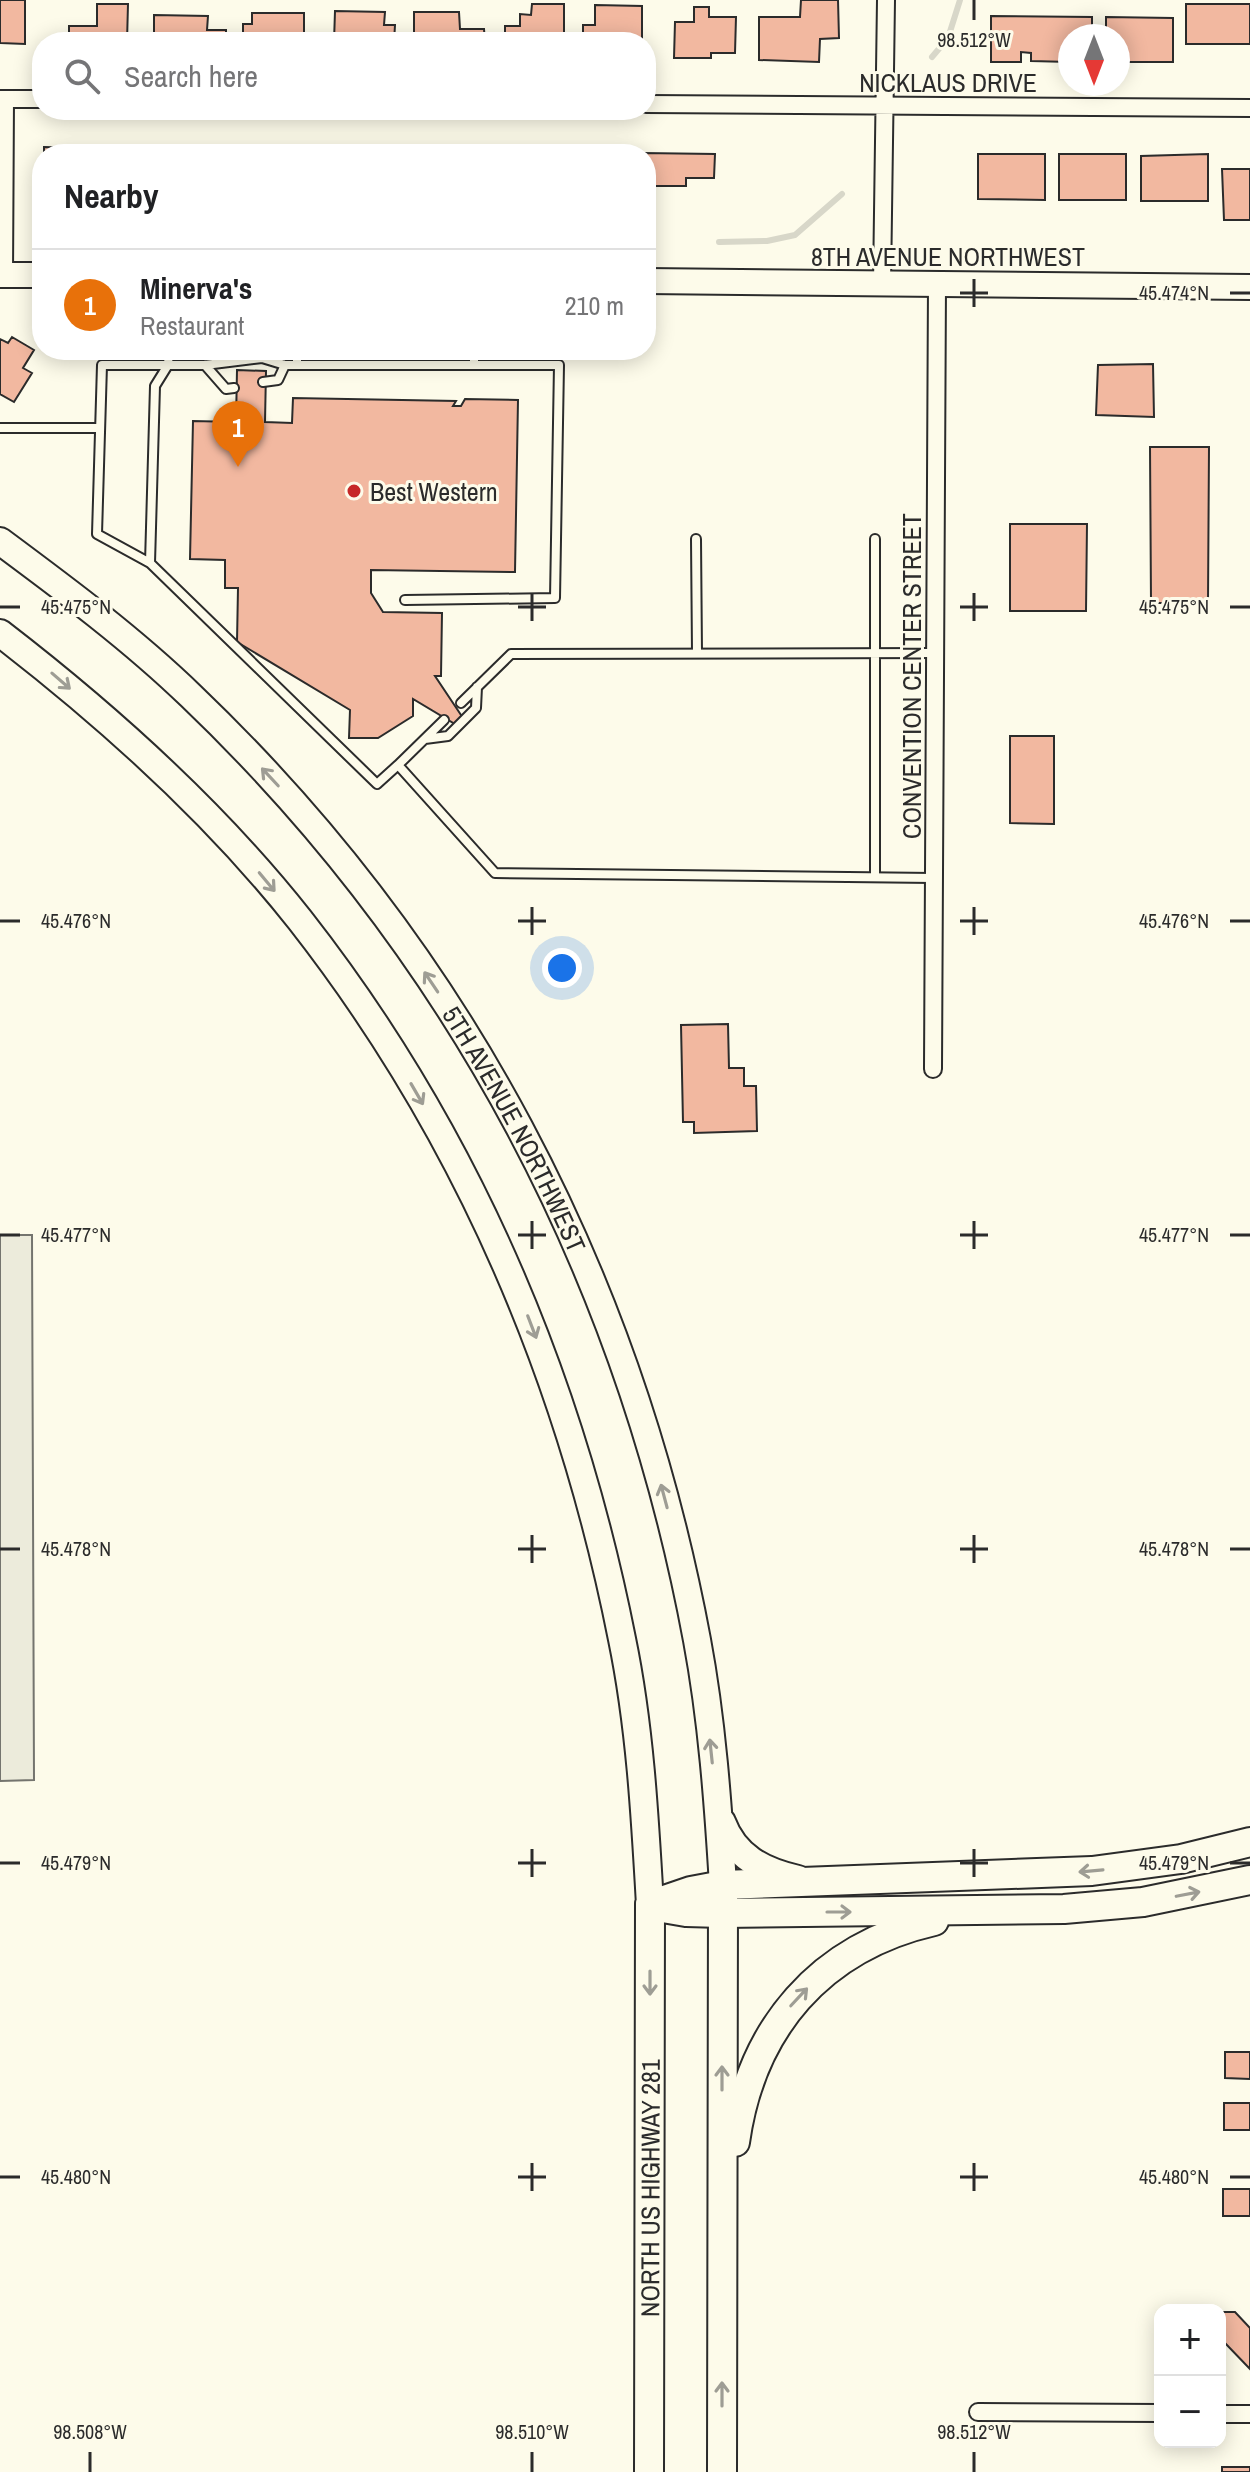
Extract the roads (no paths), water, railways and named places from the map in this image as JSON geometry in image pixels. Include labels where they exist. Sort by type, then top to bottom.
[{"type":"highway","points":[[650,1905],[686,1912],[722,1899],[809,1882],[1092,1871],[1181,1859],[1250,1842]]},
{"type":"highway","points":[[722,2282],[728,2190],[740,2112],[757,2059],[789,2008],[827,1971],[879,1938],[939,1920],[1143,1902],[1250,1880]]},
{"type":"highway","points":[[722,1899],[1027,1911]]},
{"type":"highway","points":[[722,1899],[722,2472]]},
{"type":"highway","name":"NORTH US HIGHWAY 281","points":[[649,2472],[650,1905]]},
{"type":"main road","points":[[2,275],[32,275]]},
{"type":"main road","name":"8TH AVENUE NORTHWEST","points":[[656,281],[1250,287]]},
{"type":"main road","name":"5TH AVENUE NORTHWEST","points":[[0,541],[77,598],[141,651],[246,751],[347,866],[393,925],[472,1042],[541,1166],[572,1232],[624,1361],[657,1469],[686,1588],[706,1702],[717,1800],[722,1899]]},
{"type":"main road","points":[[0,633],[56,676],[157,765],[258,871],[334,966],[398,1062],[465,1178],[522,1298],[562,1405],[598,1527],[625,1658],[644,1802],[650,1905]]},
{"type":"main road","points":[[717,1800],[723,1826],[742,1854],[775,1874],[809,1882]]},
{"type":"street","points":[[882,284],[886,0]]},
{"type":"street","points":[[2,275],[2,99],[32,99]]},
{"type":"street","name":"NICKLAUS DRIVE","points":[[656,104],[1250,108]]},
{"type":"street","name":"CONVENTION CENTER STREET","points":[[933,1069],[937,284]]},
{"type":"street","points":[[978,2412],[1154,2413]]},
{"type":"street","points":[[1226,2414],[1250,2414]]},
{"type":"lane","points":[[150,563],[155,386],[168,360]]},
{"type":"lane","points":[[246,360],[205,365],[102,365],[97,534],[150,563],[377,784],[444,720]]},
{"type":"lane","points":[[269,360],[285,365],[559,365],[555,598],[405,600]]},
{"type":"lane","points":[[297,360],[297,365]]},
{"type":"lane","points":[[474,360],[474,365]]},
{"type":"lane","points":[[205,365],[226,389],[234,388]]},
{"type":"lane","points":[[263,382],[278,380],[285,365]]},
{"type":"lane","points":[[0,428],[100,428]]},
{"type":"lane","points":[[696,539],[697,653]]},
{"type":"lane","points":[[875,539],[875,877]]},
{"type":"lane","points":[[461,703],[511,654],[935,653]]},
{"type":"lane","points":[[424,739],[448,736],[476,708],[477,687]]},
{"type":"lane","points":[[398,765],[495,873],[934,878]]},
{"type":"waterway","points":[[932,57],[948,38],[960,0]]},
{"type":"waterway","points":[[719,242],[767,241],[795,235],[842,194]]},
{"type":"place","name":"Minerva's","points":[[238,467]]},
{"type":"place","name":"Best Western","points":[[354,491]]}]
